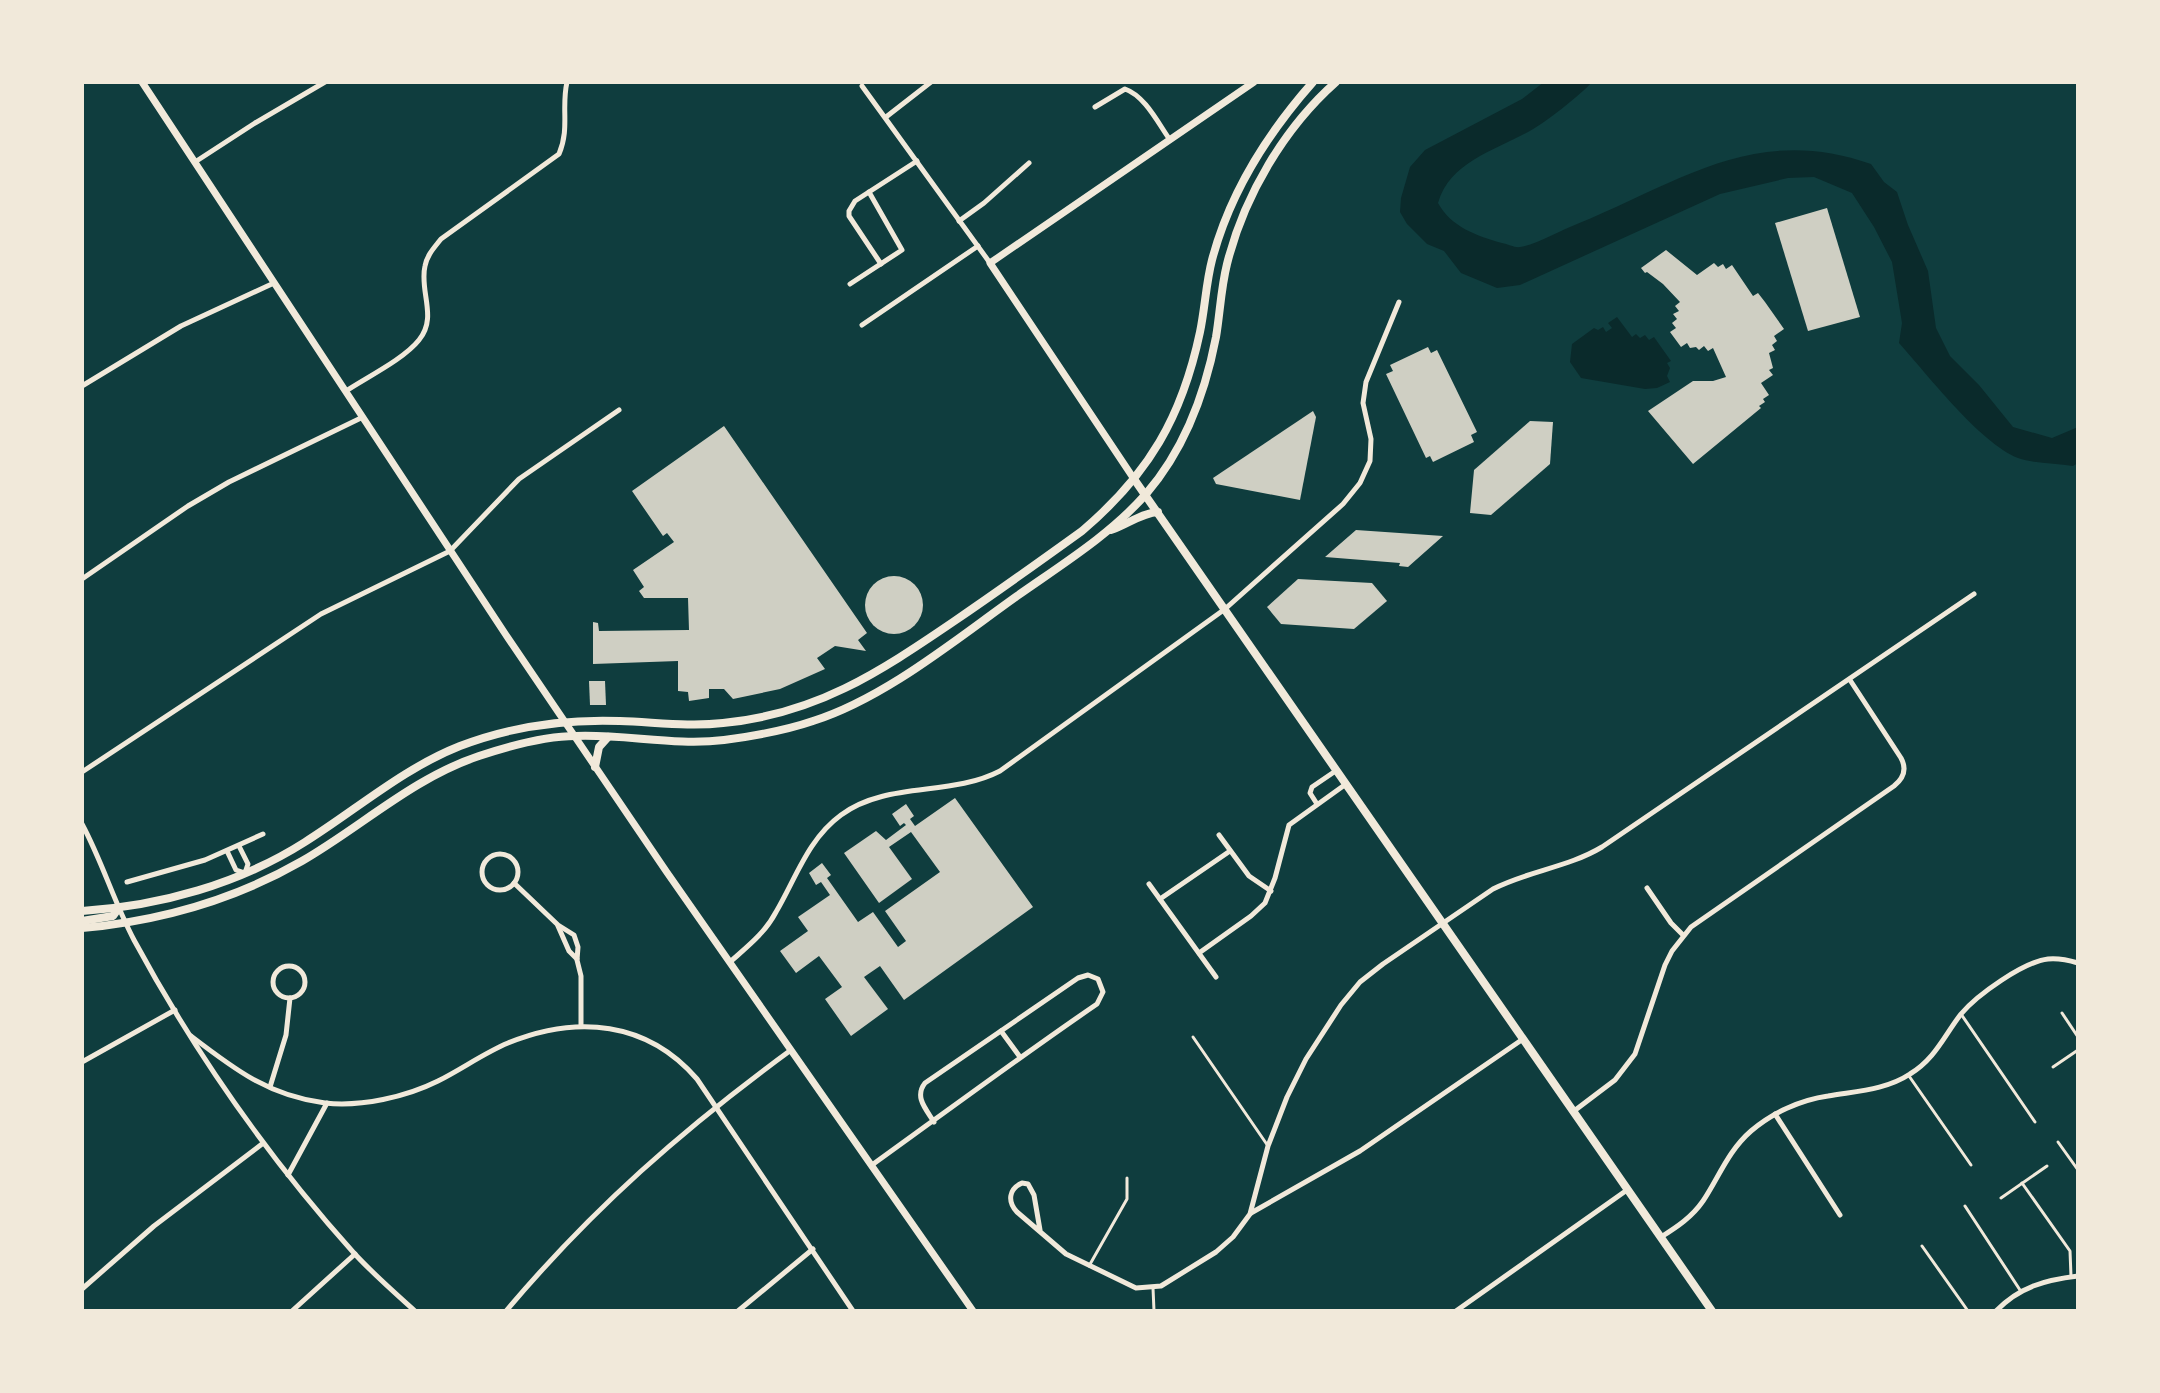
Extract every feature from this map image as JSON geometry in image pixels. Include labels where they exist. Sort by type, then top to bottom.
[{"type":"main road","points":[[82,911],[118,909],[185,894],[245,873],[303,843],[439,756],[496,735],[565,721],[722,724],[770,716],[812,703],[877,674],[1082,531],[1134,479],[1164,437],[1185,390],[1212,260],[1235,199],[1258,153],[1282,117],[1313,82]]},
{"type":"main road","points":[[82,928],[126,924],[191,909],[251,886],[302,861],[446,769],[509,748],[575,736],[719,741],[772,733],[817,720],[884,687],[1107,531],[1145,495],[1176,452],[1203,395],[1227,265],[1248,204],[1292,129],[1336,82]]},
{"type":"main road","points":[[1301,96],[1312,106]]},
{"type":"main road","points":[[1235,199],[1248,204]]},
{"type":"main road","points":[[1203,311],[1219,315]]},
{"type":"main road","points":[[1134,479],[1712,1311]]},
{"type":"main road","points":[[1107,531],[1158,512]]},
{"type":"main road","points":[[1008,584],[1017,596]]},
{"type":"main road","points":[[877,674],[884,687]]},
{"type":"main road","points":[[595,767],[599,747],[608,737]]},
{"type":"main road","points":[[439,756],[446,769]]},
{"type":"main road","points":[[353,810],[362,822]]},
{"type":"main road","points":[[245,873],[251,886]]},
{"type":"main road","points":[[82,921],[113,916],[118,909]]},
{"type":"street","points":[[142,82],[595,767],[973,1311]]},
{"type":"street","points":[[195,162],[325,82]]},
{"type":"street","points":[[346,391],[418,342],[427,328],[424,268],[430,253],[441,239],[559,154],[566,138],[564,94],[567,82]]},
{"type":"street","points":[[886,117],[931,82]]},
{"type":"street","points":[[990,263],[1254,82]]},
{"type":"street","points":[[862,86],[990,263],[1134,479]]},
{"type":"street","points":[[1095,107],[1117,92],[1125,89],[1132,91],[1170,140]]},
{"type":"street","points":[[881,264],[849,216],[851,206],[917,161]]},
{"type":"street","points":[[959,221],[1029,163]]},
{"type":"street","points":[[850,284],[902,250],[869,192]]},
{"type":"street","points":[[862,325],[978,246]]},
{"type":"street","points":[[82,386],[169,333],[275,283]]},
{"type":"street","points":[[730,962],[759,937],[775,914],[805,856],[839,816],[874,799],[957,786],[1000,771],[1225,609],[1343,504],[1360,483],[1370,461],[1371,439],[1363,403],[1366,382],[1399,302]]},
{"type":"street","points":[[82,772],[321,614],[450,551],[519,479],[619,410]]},
{"type":"street","points":[[82,579],[229,482],[363,417]]},
{"type":"street","points":[[1250,1214],[1268,1146],[1292,1085],[1341,1005],[1370,974],[1509,880],[1590,855],[1974,594]]},
{"type":"street","points":[[1574,1111],[1615,1080],[1635,1054],[1665,965],[1683,935],[1702,917],[1894,786],[1904,774],[1901,758],[1849,680]]},
{"type":"street","points":[[1317,804],[1310,793],[1312,787],[1337,770]]},
{"type":"street","points":[[1199,953],[1265,903],[1289,825],[1346,784]]},
{"type":"street","points":[[82,824],[126,924],[227,1094],[262,1144],[355,1254],[415,1311]]},
{"type":"street","points":[[127,882],[180,868],[263,834]]},
{"type":"street","points":[[1219,835],[1249,876],[1271,891]]},
{"type":"street","points":[[227,851],[236,870],[245,873],[248,864],[239,846]]},
{"type":"street","points":[[1160,899],[1230,851]]},
{"type":"street","points":[[497,853],[514,860],[518,872],[514,883],[499,890],[488,886],[481,870],[486,859],[497,853]]},
{"type":"street","points":[[514,883],[558,925],[574,935],[581,976],[581,1026]]},
{"type":"street","points":[[1149,884],[1216,977]]},
{"type":"street","points":[[1647,888],[1683,935]]},
{"type":"street","points":[[558,925],[569,951],[577,960]]},
{"type":"street","points":[[1661,1237],[1686,1220],[1703,1201],[1733,1151],[1751,1131],[1775,1114],[1800,1103],[1877,1088],[1909,1076],[1936,1053],[1961,1014],[1975,1000],[2032,963],[2064,959],[2078,963]]},
{"type":"street","points":[[286,966],[296,968],[305,980],[303,990],[290,998],[280,995],[274,986],[274,976],[286,966]]},
{"type":"street","points":[[872,1165],[934,1122],[1020,1057],[1097,1004],[1103,992],[1100,982],[1092,976],[1081,977],[923,1086],[920,1098],[934,1122]]},
{"type":"street","points":[[270,1087],[286,1035],[290,998]]},
{"type":"street","points":[[82,1062],[175,1010]]},
{"type":"street","points":[[191,1036],[245,1077],[299,1097],[327,1103],[373,1101],[436,1083],[506,1043],[553,1029],[581,1026],[619,1030],[663,1048],[681,1060],[715,1105],[853,1311]]},
{"type":"street","points":[[1001,1031],[1020,1057]]},
{"type":"street","points":[[1040,1230],[1032,1190],[1026,1183],[1018,1184],[1010,1195],[1011,1205],[1060,1250],[1129,1285],[1153,1288],[1168,1282],[1221,1248],[1250,1214],[1360,1151],[1523,1039]]},
{"type":"street","points":[[506,1311],[582,1226],[653,1158],[715,1105],[791,1050]]},
{"type":"street","points":[[288,1175],[327,1103]]},
{"type":"street","points":[[1775,1114],[1840,1215]]},
{"type":"street","points":[[82,1289],[154,1226],[262,1144]]},
{"type":"street","points":[[1456,1311],[1628,1190]]},
{"type":"street","points":[[738,1311],[813,1249]]},
{"type":"street","points":[[292,1311],[355,1254]]},
{"type":"street","points":[[1996,1311],[2021,1290],[2037,1283],[2075,1276]]},
{"type":"lane","points":[[2062,1013],[2078,1037]]},
{"type":"lane","points":[[1961,1014],[2035,1122]]},
{"type":"lane","points":[[1193,1037],[1268,1146]]},
{"type":"lane","points":[[2053,1067],[2078,1050]]},
{"type":"lane","points":[[1909,1076],[1971,1165]]},
{"type":"lane","points":[[2058,1142],[2078,1170]]},
{"type":"lane","points":[[2001,1198],[2047,1166]]},
{"type":"lane","points":[[1089,1266],[1127,1199],[1127,1178]]},
{"type":"lane","points":[[2022,1183],[2070,1251],[2075,1276]]},
{"type":"lane","points":[[1965,1206],[2021,1290]]},
{"type":"lane","points":[[1922,1246],[1968,1311]]},
{"type":"lane","points":[[1153,1288],[1154,1311]]},
{"type":"water","points":[[1544,82],[1592,82],[1542,123],[1475,159],[1452,177],[1438,203],[1457,224],[1483,237],[1520,247],[1685,176],[1754,154],[1791,150],[1830,153],[1871,164],[1884,182],[1897,192],[1928,271],[1936,328],[1950,356],[1979,385],[2013,427],[2052,438],[2078,427],[2078,463],[2073,466],[2018,458],[1987,438],[1955,406],[1899,343],[1902,323],[1892,262],[1874,227],[1852,193],[1814,177],[1788,178],[1720,194],[1520,285],[1497,288],[1461,273],[1444,251],[1427,244],[1407,224],[1400,212],[1410,167],[1425,150],[1522,99]]},
{"type":"water","points":[[1617,317],[1632,337],[1645,335],[1649,340],[1654,337],[1671,361],[1667,363],[1670,382],[1645,389],[1581,378],[1570,362],[1572,344],[1594,328],[1598,330],[1603,327],[1606,332],[1612,328],[1608,323]]},
{"type":"building","points":[[1827,208],[1860,317],[1808,331],[1775,223]]},
{"type":"building","points":[[1666,250],[1697,275],[1714,263],[1718,267],[1723,264],[1726,269],[1732,265],[1753,296],[1758,293],[1784,329],[1774,336],[1777,341],[1772,345],[1775,350],[1769,353],[1773,368],[1769,370],[1773,375],[1761,383],[1769,395],[1763,399],[1765,402],[1759,406],[1761,408],[1693,464],[1648,411],[1693,381],[1713,381],[1726,377],[1713,348],[1708,351],[1704,346],[1699,350],[1690,348],[1687,343],[1681,347],[1670,332],[1676,328],[1672,323],[1677,319],[1673,314],[1679,311],[1675,306],[1680,302],[1641,268]]},
{"type":"building","points":[[1428,347],[1431,353],[1437,350],[1477,432],[1471,435],[1474,442],[1433,462],[1430,456],[1426,458],[1386,374],[1393,371],[1390,365]]},
{"type":"building","points":[[1313,411],[1316,417],[1300,500],[1216,484],[1213,478]]},
{"type":"building","points":[[1530,421],[1553,422],[1550,464],[1491,515],[1470,513],[1474,470]]},
{"type":"building","points":[[724,426],[867,633],[858,640],[866,651],[835,646],[817,658],[825,669],[780,689],[733,699],[724,689],[709,689],[709,698],[689,701],[688,692],[678,691],[678,661],[593,664],[593,622],[598,623],[599,631],[689,630],[688,598],[644,598],[639,591],[644,587],[633,570],[674,542],[667,533],[663,536],[632,491]]},
{"type":"building","points":[[1356,530],[1443,536],[1408,567],[1399,566],[1400,563],[1325,557]]},
{"type":"building","points":[[894,576],[915,584],[923,605],[915,626],[894,634],[873,626],[865,605],[873,584]]},
{"type":"building","points":[[1298,579],[1372,583],[1387,601],[1354,629],[1281,624],[1267,607]]},
{"type":"building","points":[[589,681],[605,681],[606,705],[590,705]]},
{"type":"building","points":[[955,798],[1033,907],[904,1000],[880,966],[864,977],[888,1009],[851,1036],[825,999],[842,987],[819,956],[796,973],[780,951],[808,931],[798,917],[830,895],[821,882],[816,885],[809,873],[822,863],[831,875],[827,878],[858,922],[873,912],[898,947],[906,941],[885,911],[940,872],[911,832],[889,847],[912,879],[879,903],[844,853],[876,831],[886,840],[906,825],[900,826],[892,814],[906,804],[914,816],[910,819],[915,826]]}]
